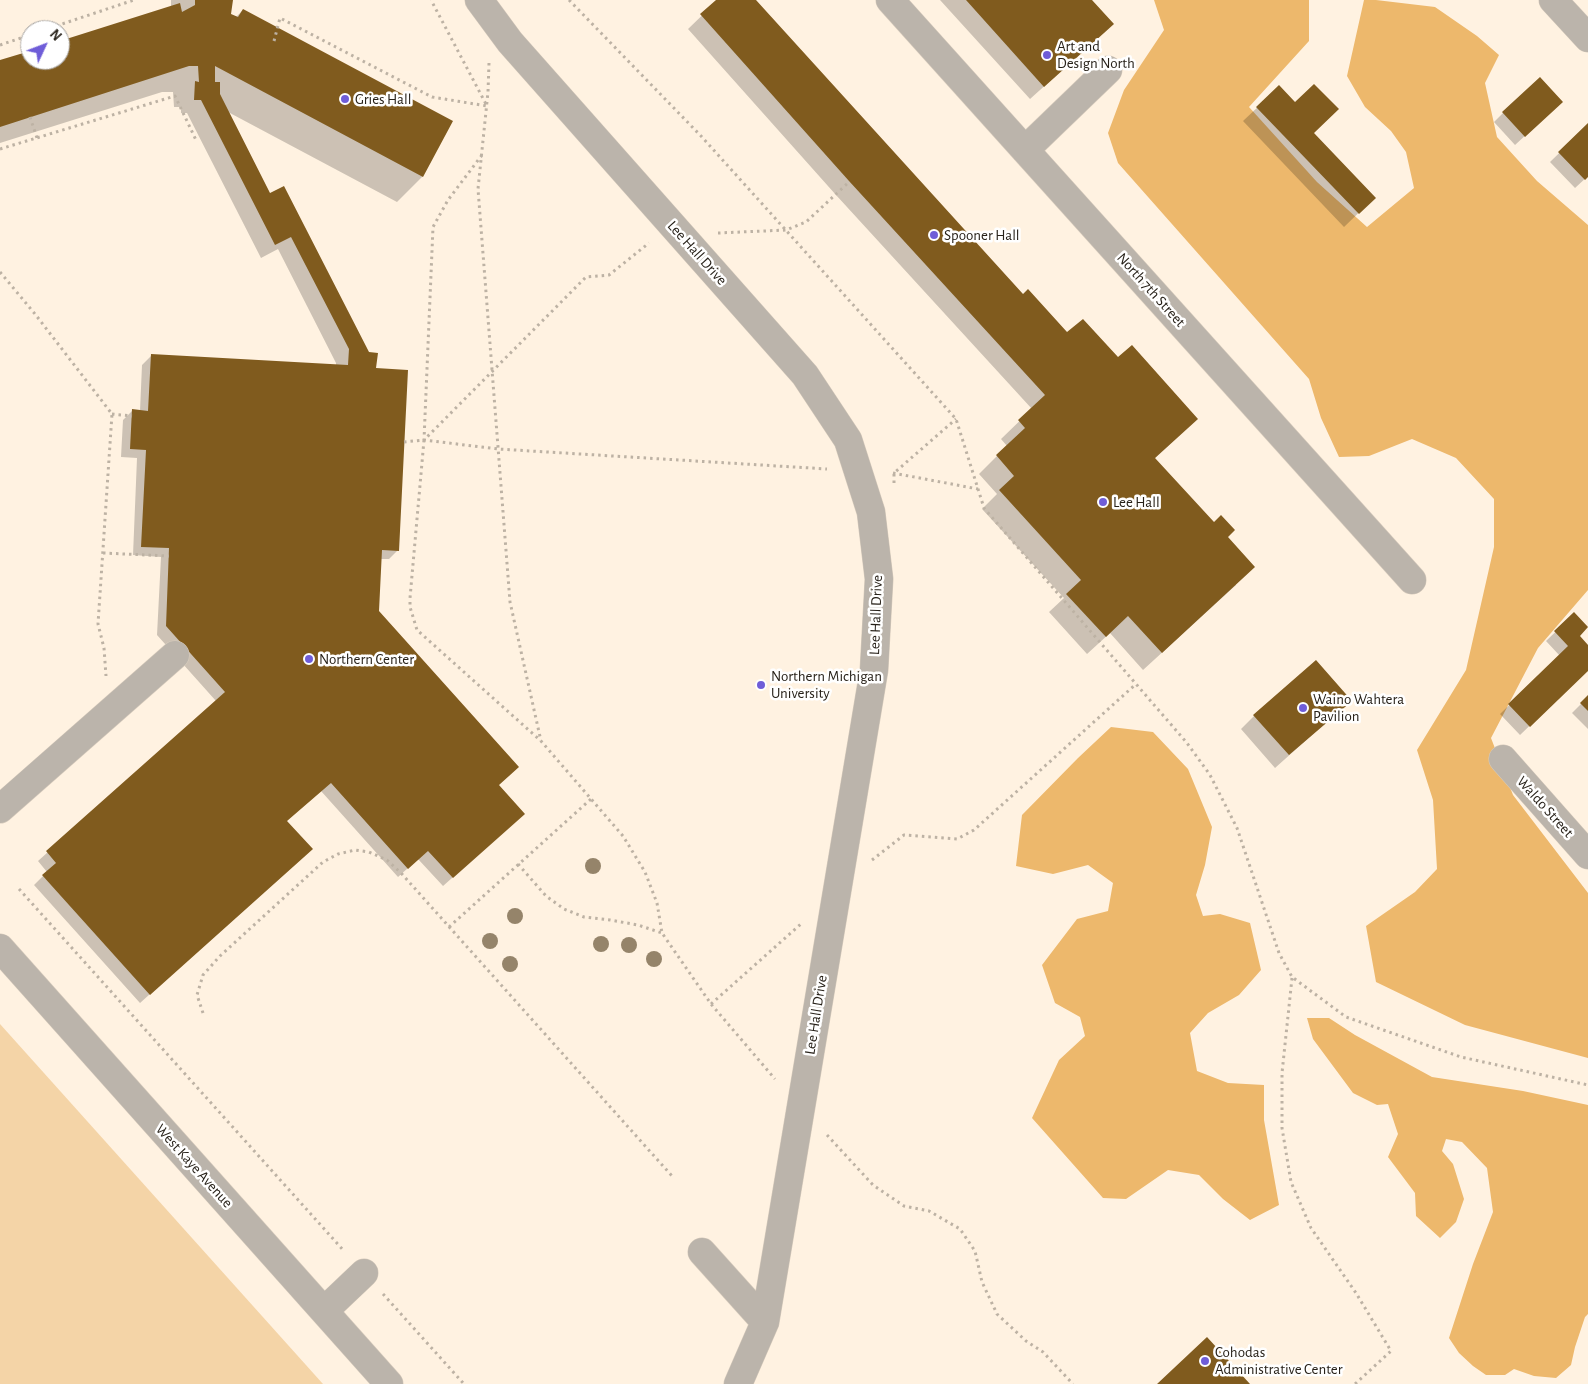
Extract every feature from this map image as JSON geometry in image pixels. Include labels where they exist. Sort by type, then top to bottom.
[{"type":"street","name":"North 7th Street","points":[[890,0],[1412,580]]},
{"type":"street","points":[[1553,0],[1588,38]]},
{"type":"street","name":"Lee Hall Drive","points":[[485,8],[510,42],[805,375],[848,440],[871,512],[879,579],[874,670],[764,1322],[738,1384]]},
{"type":"street","points":[[1025,150],[1108,70]]},
{"type":"street","points":[[0,809],[175,655]]},
{"type":"street","name":"Waldo Street","points":[[1502,759],[1588,855]]},
{"type":"street","name":"West Kaye Avenue","points":[[0,948],[389,1384]]},
{"type":"street","points":[[702,1252],[764,1322]]},
{"type":"street","points":[[324,1311],[364,1273]]},
{"type":"path","points":[[70,21],[134,0]]},
{"type":"path","points":[[431,0],[487,106]]},
{"type":"path","points":[[569,0],[701,136],[956,419],[984,508],[1187,743],[1210,775],[1237,828],[1279,953],[1292,977],[1346,1017],[1461,1057],[1588,1085]]},
{"type":"path","points":[[485,8],[487,106],[478,189],[510,602],[541,741]]},
{"type":"path","points":[[274,40],[280,18],[432,98],[487,106]]},
{"type":"path","points":[[0,45],[20,38]]},
{"type":"path","points":[[0,149],[175,96],[196,140]]},
{"type":"path","points":[[30,117],[37,138]]},
{"type":"path","points":[[482,155],[448,200],[433,227],[424,440],[410,598],[410,607],[417,630],[541,741],[623,836],[646,872],[657,903],[662,934],[711,1004],[781,1086],[873,1185],[904,1206],[929,1211],[960,1229],[975,1251],[982,1282],[997,1314],[1026,1341],[1043,1352],[1073,1384]]},
{"type":"path","points":[[424,440],[586,277],[609,276],[652,240],[709,233],[786,230],[806,222],[849,182]]},
{"type":"path","points":[[0,272],[112,414],[98,624],[104,648],[106,680]]},
{"type":"path","points":[[112,414],[132,416]]},
{"type":"path","points":[[404,442],[424,440],[498,450],[894,473],[978,489]]},
{"type":"path","points":[[103,553],[169,556]]},
{"type":"path","points":[[837,889],[904,835],[957,839],[974,830],[1136,684]]},
{"type":"path","points":[[449,927],[590,799]]},
{"type":"path","points":[[203,1014],[197,995],[203,975],[220,956],[323,862],[338,854],[355,850],[369,852],[387,860],[401,873],[672,1176]]},
{"type":"path","points":[[518,864],[546,896],[564,909],[584,917],[638,925],[662,934]]},
{"type":"path","points":[[19,889],[464,1384]]},
{"type":"path","points":[[711,1004],[804,921]]},
{"type":"path","points":[[1292,977],[1282,1073],[1282,1128],[1291,1182],[1312,1228],[1356,1293],[1391,1351],[1355,1384]]},
{"type":"shaded area","points":[[1154,0],[1309,0],[1309,41],[1249,107],[1317,182],[1367,227],[1414,188],[1406,152],[1391,131],[1365,107],[1347,76],[1364,0],[1435,7],[1477,36],[1499,55],[1485,83],[1497,137],[1537,181],[1588,225],[1588,590],[1538,648],[1491,738],[1513,795],[1588,893],[1588,1058],[1465,1025],[1376,982],[1366,926],[1415,892],[1437,869],[1433,800],[1417,750],[1466,670],[1494,547],[1494,499],[1456,458],[1412,439],[1369,456],[1339,457],[1321,418],[1309,379],[1118,163],[1108,133],[1124,90],[1164,30]]},
{"type":"shaded area","points":[[1111,727],[1153,732],[1188,769],[1212,827],[1205,865],[1196,895],[1203,916],[1220,914],[1250,923],[1261,970],[1239,995],[1208,1013],[1190,1033],[1197,1071],[1228,1083],[1264,1085],[1264,1120],[1279,1205],[1250,1220],[1223,1199],[1199,1175],[1168,1170],[1126,1199],[1103,1198],[1032,1118],[1059,1060],[1085,1036],[1080,1017],[1055,1003],[1042,965],[1077,919],[1108,911],[1113,883],[1088,865],[1053,874],[1016,866],[1022,815]]},
{"type":"shaded area","points":[[1307,1018],[1329,1018],[1355,1035],[1432,1077],[1523,1091],[1588,1105],[1588,1314],[1585,1317],[1575,1347],[1571,1365],[1556,1378],[1534,1376],[1514,1369],[1505,1375],[1486,1375],[1459,1353],[1449,1338],[1473,1264],[1493,1212],[1487,1168],[1462,1142],[1446,1139],[1442,1151],[1453,1164],[1464,1199],[1456,1222],[1440,1238],[1416,1216],[1415,1193],[1388,1157],[1398,1134],[1388,1104],[1377,1105],[1353,1093],[1313,1039]]},
{"type":"shaded area","points":[[0,1024],[323,1384],[0,1384]]},
{"type":"building","name":"Northern Center","points":[[195,0],[233,0],[231,14],[238,17],[243,9],[453,121],[423,177],[215,66],[215,82],[220,82],[220,94],[270,193],[284,186],[369,352],[378,353],[376,368],[408,370],[399,551],[382,550],[379,611],[519,767],[499,785],[525,814],[453,878],[428,851],[408,869],[331,783],[287,821],[313,849],[150,995],[42,875],[56,863],[46,851],[225,692],[166,626],[169,548],[141,547],[146,450],[130,449],[132,409],[148,411],[151,354],[348,365],[349,349],[291,237],[275,245],[201,100],[194,100],[195,81],[199,82],[198,66],[189,66],[0,127],[0,60],[20,54],[20,70],[70,70],[70,38],[180,3],[182,12],[195,5]]},
{"type":"building","points":[[716,0],[756,0],[1023,294],[1028,289],[1067,332],[1083,319],[1118,357],[1132,345],[1198,419],[1155,458],[1214,522],[1221,515],[1235,530],[1228,537],[1255,567],[1162,653],[1128,616],[1106,637],[1066,594],[1081,580],[999,490],[1014,476],[996,455],[1025,428],[1018,420],[1045,395],[849,181],[700,14]]},
{"type":"building","name":"Art and Design North","points":[[966,0],[1092,0],[1114,24],[1044,87]]},
{"type":"building","points":[[1540,77],[1563,102],[1525,137],[1502,112]]},
{"type":"building","points":[[1314,84],[1339,109],[1314,133],[1376,198],[1359,214],[1256,107],[1279,85],[1295,102]]},
{"type":"building","points":[[1588,123],[1588,177],[1585,180],[1558,152]]},
{"type":"building","points":[[1574,612],[1588,627],[1580,636],[1588,645],[1588,671],[1530,727],[1508,704],[1568,646],[1554,631]]},
{"type":"building","name":"Waino Wahtera Pavilion","points":[[1316,660],[1352,701],[1289,755],[1253,715]]},
{"type":"building","points":[[1588,695],[1588,711],[1580,703]]},
{"type":"building","name":"Cohodas Administrative Center","points":[[1207,1337],[1250,1384],[1157,1384]]},
{"type":"place","name":"Art and Design North","points":[[1047,55]]},
{"type":"place","name":"Gries Hall","points":[[345,99]]},
{"type":"place","name":"Spooner Hall","points":[[934,235]]},
{"type":"place","name":"Lee Hall","points":[[1103,502]]},
{"type":"place","name":"Northern Center","points":[[309,659]]},
{"type":"place","name":"Northern Michigan University","points":[[761,685]]},
{"type":"place","name":"Waino Wahtera Pavilion","points":[[1303,708]]},
{"type":"place","name":"Cohodas Administrative Center","points":[[1205,1361]]}]
